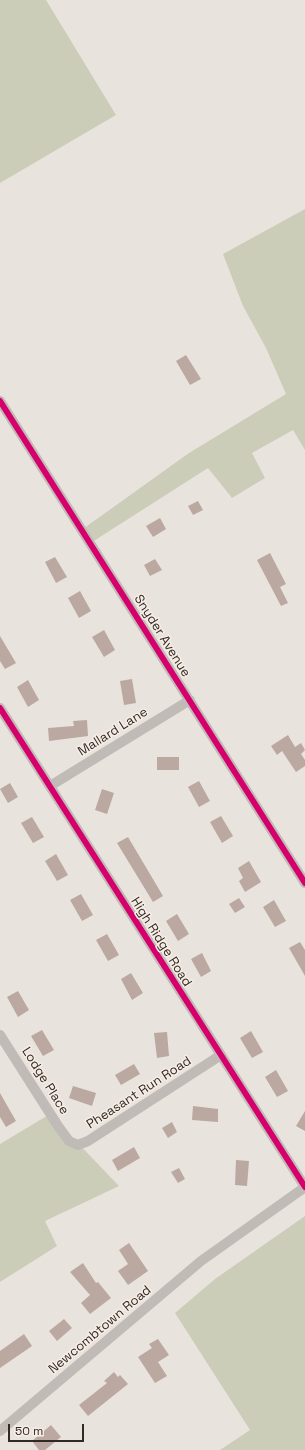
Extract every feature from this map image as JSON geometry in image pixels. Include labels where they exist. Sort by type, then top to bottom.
[{"type":"street","name":"Snyder Avenue","points":[[0,401],[305,883]]},
{"type":"street","name":"Mallard Lane","points":[[50,786],[190,700]]},
{"type":"street","name":"High Ridge Road","points":[[0,708],[305,1187]]},
{"type":"street","name":"Lodge Place","points":[[0,1035],[69,1141]]},
{"type":"street","name":"Pheasant Run Road","points":[[69,1141],[78,1145],[88,1141],[221,1055]]},
{"type":"street","name":"Newcombtown Road","points":[[0,1431],[218,1249],[305,1187]]},
{"type":"green space","points":[[0,0],[46,0],[116,115],[0,183]]},
{"type":"green space","points":[[305,209],[305,450],[293,430],[252,453],[265,478],[232,498],[208,468],[89,544],[80,531],[189,453],[286,394],[266,348],[243,306],[223,254]]},
{"type":"green space","points":[[50,1114],[119,1186],[45,1221],[57,1246],[0,1282],[0,1144]]},
{"type":"green space","points":[[305,1216],[305,1450],[220,1450],[250,1430],[175,1313],[215,1279]]},
{"type":"building","points":[[186,355],[201,379],[190,385],[176,361]]},
{"type":"building","points":[[198,501],[203,510],[193,515],[188,506]]},
{"type":"building","points":[[160,518],[166,529],[153,537],[146,526]]},
{"type":"building","points":[[270,553],[286,584],[280,587],[288,603],[281,606],[257,560]]},
{"type":"building","points":[[55,557],[67,577],[56,583],[45,562]]},
{"type":"building","points":[[155,559],[162,570],[150,576],[144,565]]},
{"type":"building","points":[[80,591],[91,611],[79,618],[68,598]]},
{"type":"building","points":[[104,630],[115,650],[104,657],[92,637]]},
{"type":"building","points":[[0,636],[16,663],[5,669],[0,661]]},
{"type":"building","points":[[132,679],[136,703],[124,705],[120,681]]},
{"type":"building","points":[[28,680],[39,700],[28,707],[17,687]]},
{"type":"building","points":[[87,720],[88,736],[49,741],[48,728],[74,726],[73,721]]},
{"type":"building","points":[[288,735],[295,747],[301,743],[305,750],[301,754],[305,760],[305,766],[296,772],[282,751],[277,755],[271,746]]},
{"type":"building","points":[[157,757],[179,757],[179,770],[157,770]]},
{"type":"building","points":[[199,781],[210,801],[199,807],[188,787]]},
{"type":"building","points":[[10,783],[18,797],[8,803],[0,789]]},
{"type":"building","points":[[102,789],[114,793],[107,814],[95,810]]},
{"type":"building","points":[[221,816],[233,836],[222,843],[210,822]]},
{"type":"building","points":[[32,817],[44,837],[33,843],[21,823]]},
{"type":"building","points":[[128,837],[163,896],[153,902],[117,843]]},
{"type":"building","points":[[56,854],[68,875],[57,881],[45,861]]},
{"type":"building","points":[[249,861],[261,882],[245,892],[239,881],[243,878],[238,868]]},
{"type":"building","points":[[81,894],[93,915],[82,921],[70,900]]},
{"type":"building","points":[[239,898],[245,907],[235,913],[229,904]]},
{"type":"building","points":[[274,900],[286,921],[275,927],[263,907]]},
{"type":"building","points":[[177,914],[189,934],[178,941],[166,921]]},
{"type":"building","points":[[107,934],[119,955],[108,961],[96,940]]},
{"type":"building","points":[[300,942],[305,950],[305,976],[289,948]]},
{"type":"building","points":[[202,953],[211,971],[201,977],[191,959]]},
{"type":"building","points":[[131,973],[143,993],[132,1000],[121,979]]},
{"type":"building","points":[[18,991],[29,1010],[18,1017],[7,997]]},
{"type":"building","points":[[42,1030],[54,1050],[43,1056],[31,1036]]},
{"type":"building","points":[[251,1031],[263,1052],[252,1058],[240,1038]]},
{"type":"building","points":[[167,1032],[169,1056],[157,1058],[154,1033]]},
{"type":"building","points":[[134,1064],[140,1074],[121,1085],[115,1075]]},
{"type":"building","points":[[276,1070],[288,1091],[277,1097],[265,1077]]},
{"type":"building","points":[[73,1086],[96,1093],[92,1106],[69,1098]]},
{"type":"building","points":[[0,1093],[16,1121],[6,1127],[0,1117]]},
{"type":"building","points":[[193,1106],[218,1109],[218,1122],[192,1120]]},
{"type":"building","points":[[305,1111],[305,1131],[296,1126]]},
{"type":"building","points":[[172,1122],[177,1132],[168,1138],[162,1128]]},
{"type":"building","points":[[134,1147],[140,1158],[118,1171],[112,1160]]},
{"type":"building","points":[[236,1160],[249,1161],[247,1186],[235,1185]]},
{"type":"building","points":[[179,1168],[185,1179],[178,1183],[171,1172]]},
{"type":"building","points":[[129,1243],[148,1271],[128,1285],[118,1271],[128,1264],[119,1250]]},
{"type":"building","points":[[83,1263],[96,1283],[98,1282],[111,1298],[90,1314],[81,1303],[90,1295],[70,1272]]},
{"type":"building","points":[[64,1319],[72,1328],[57,1341],[49,1331]]},
{"type":"building","points":[[24,1334],[32,1346],[0,1368],[0,1351]]},
{"type":"building","points":[[158,1339],[169,1355],[158,1362],[167,1376],[155,1383],[138,1357],[152,1348],[149,1344]]},
{"type":"building","points":[[114,1372],[118,1377],[120,1375],[128,1384],[88,1416],[79,1405],[107,1383],[104,1381]]},
{"type":"building","points":[[51,1425],[61,1437],[45,1450],[39,1450],[32,1441]]},
{"type":"cycle path","points":[[0,401],[305,883]]},
{"type":"cycle path","points":[[0,708],[305,1187]]}]
